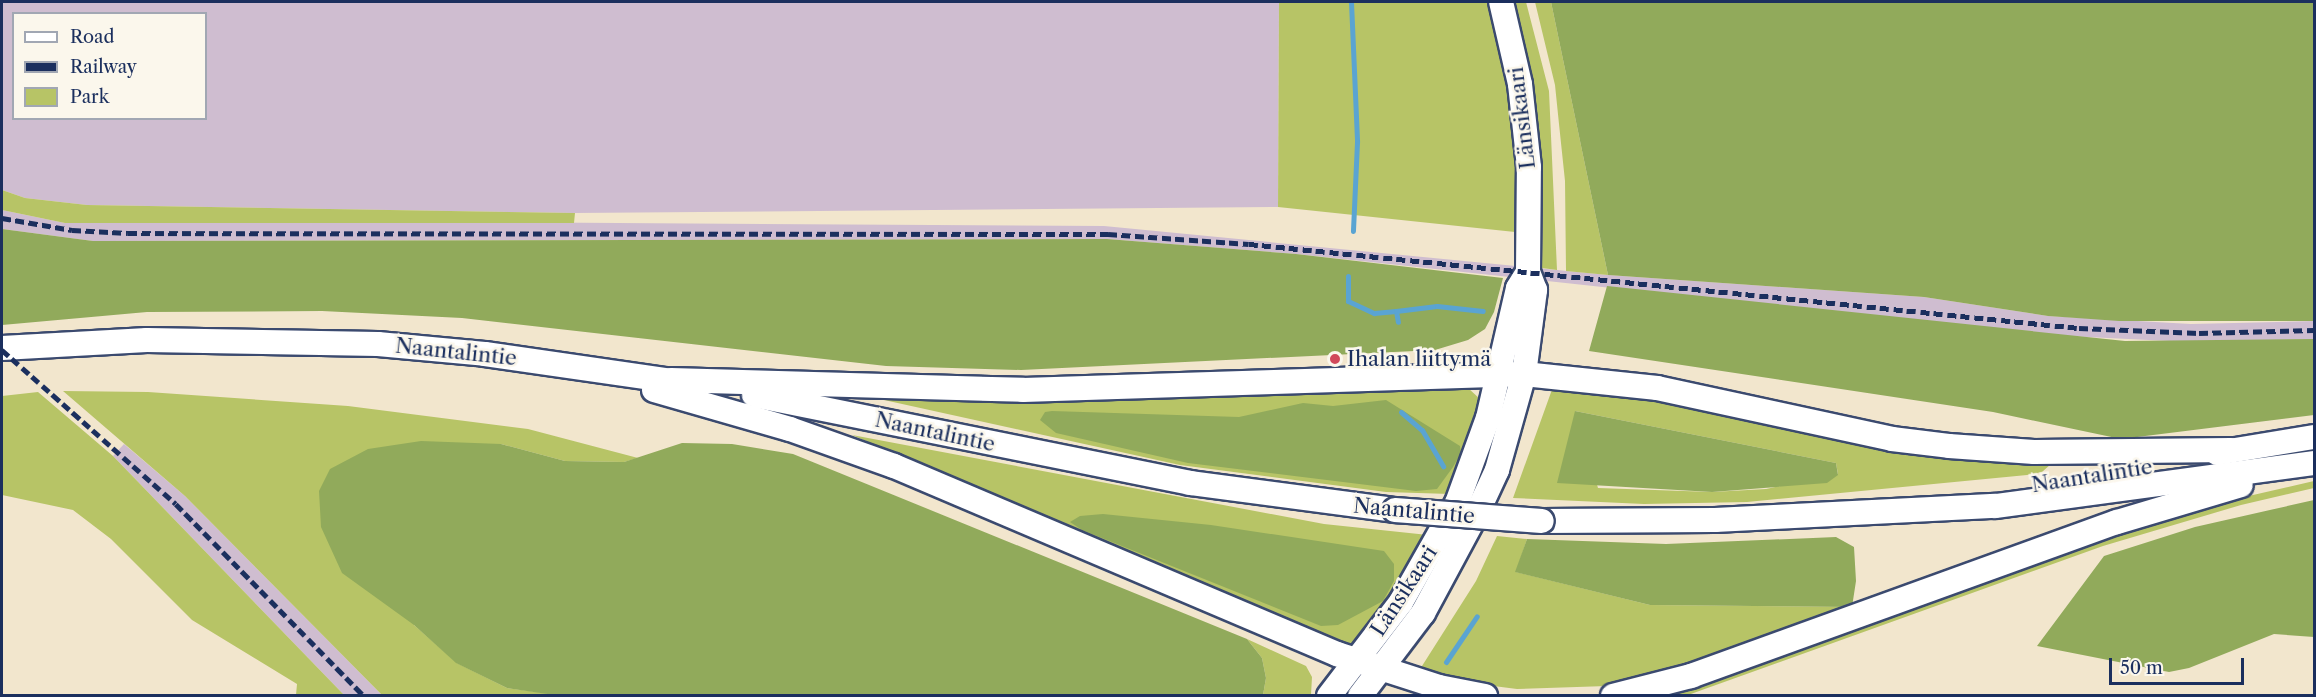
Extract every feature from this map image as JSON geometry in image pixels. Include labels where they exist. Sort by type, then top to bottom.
[{"type":"main road","name":"Länsikaari","points":[[1360,696],[1383,669],[1423,613],[1479,509],[1497,470],[1524,374],[1535,290],[1528,272],[1526,128],[1501,2]]},
{"type":"main road","name":"Länsikaari","points":[[1329,696],[1401,602],[1457,503],[1488,418],[1518,288],[1528,272]]},
{"type":"main road","name":"Naantalintie","points":[[2,348],[147,340],[310,341],[485,354],[671,380],[1190,483],[1395,510],[1542,521],[1715,520],[1996,506],[2314,464]]},
{"type":"main road","points":[[580,367],[790,429],[884,462],[1356,660],[1439,687],[1485,696]]},
{"type":"main road","points":[[671,380],[1023,390],[1524,374],[1658,388],[1892,439],[1949,446],[2065,453],[2231,450]]},
{"type":"main road","name":"Naantalintie","points":[[1869,512],[2120,474],[2231,450],[2314,437]]},
{"type":"main road","points":[[1613,696],[1691,676],[2117,522],[2314,464]]},
{"type":"shaded area","points":[[2,2],[1279,2],[1278,207],[575,213],[87,205],[25,198],[2,190]]},
{"type":"shaded area","points":[[2,210],[65,223],[294,221],[1104,226],[1608,275],[1924,297],[2048,316],[2191,324],[2314,321],[2314,339],[2190,342],[2046,335],[1296,254],[1107,239],[93,241],[2,229]]},
{"type":"shaded area","points":[[124,444],[185,496],[382,695],[344,695],[113,456]]},
{"type":"green space","points":[[1279,2],[1491,2],[1511,90],[1518,176],[1515,232],[1278,207]]},
{"type":"green space","points":[[1514,2],[1526,2],[1549,91],[1557,270],[1542,268],[1543,174],[1533,94]]},
{"type":"green space","points":[[1535,2],[1551,2],[1608,275],[1566,271],[1565,181],[1555,85]]},
{"type":"green space","points":[[1551,2],[2314,2],[2314,321],[2119,321],[2048,316],[1924,297],[1608,275]]},
{"type":"green space","points":[[2,190],[25,198],[87,205],[575,213],[574,223],[65,223],[2,210]]},
{"type":"green space","points":[[2,229],[93,241],[1107,239],[1296,254],[1503,278],[1494,312],[1485,329],[1468,340],[1435,350],[1021,370],[886,366],[462,318],[322,311],[147,312],[2,325]]},
{"type":"green space","points":[[1607,286],[2125,341],[2314,339],[2314,415],[2121,439],[1993,412],[1589,351]]},
{"type":"green space","points":[[1554,384],[2051,464],[2042,472],[2027,475],[1747,502],[1644,504],[1513,498]],"holes":[[[1575,411],[1836,463],[1838,474],[1766,489],[1712,492],[1598,488]]]},
{"type":"green space","points":[[1466,386],[1482,401],[1450,494],[1386,492],[1180,465],[884,400]]},
{"type":"green space","points":[[63,391],[148,392],[348,406],[528,429],[638,458],[624,462],[565,461],[501,444],[414,625],[457,663],[507,688],[561,695],[382,695],[185,496]]},
{"type":"green space","points":[[38,392],[113,456],[344,695],[296,695],[297,684],[192,620],[111,539],[73,510],[2,495],[2,396]]},
{"type":"green space","points":[[1386,400],[1460,446],[1461,453],[1437,489],[1416,491],[1188,463],[1056,433],[1040,420],[1045,412],[1052,411],[1239,417],[1303,403],[1333,406]]},
{"type":"green space","points":[[1575,411],[1836,463],[1838,475],[1827,483],[1712,492],[1557,483]]},
{"type":"green space","points":[[852,435],[1324,524],[1428,535],[1407,578],[1352,646],[1343,646]]},
{"type":"green space","points":[[421,441],[501,444],[565,461],[624,462],[682,443],[732,444],[793,454],[1247,639],[1262,658],[1266,678],[1263,695],[561,696],[507,688],[456,663],[414,625],[342,573],[321,527],[319,491],[330,469],[368,449]]},
{"type":"green space","points":[[2314,481],[2314,488],[2241,505],[2103,546],[1688,695],[1661,696],[2098,540],[2240,498]]},
{"type":"green space","points":[[2314,500],[2314,637],[2274,634],[2189,668],[2169,672],[2037,646],[2104,556],[2195,527]]},
{"type":"green space","points":[[1103,514],[1211,525],[1384,551],[1394,564],[1394,581],[1383,601],[1338,625],[1321,626],[1082,530],[1070,522],[1080,516]]},
{"type":"green space","points":[[1497,536],[1527,539],[1516,572],[1650,605],[1852,607],[1700,664],[1607,686],[1517,689],[1470,683],[1423,671],[1422,666],[1476,581]]},
{"type":"green space","points":[[1836,537],[1854,547],[1856,581],[1852,607],[1650,605],[1515,572],[1527,539],[1666,544]]},
{"type":"green space","points":[[1247,639],[1306,666],[1312,677],[1311,695],[1263,695],[1266,678],[1262,658]]},
{"type":"waterway","points":[[1351,2],[1357,142],[1353,231]]},
{"type":"waterway","points":[[1348,276],[1348,301],[1374,313],[1396,311],[1398,322]]},
{"type":"waterway","points":[[1396,311],[1437,306],[1483,311]]},
{"type":"waterway","points":[[1401,412],[1422,430],[1443,466]]},
{"type":"waterway","points":[[1446,662],[1477,616]]},
{"type":"railway","points":[[2,218],[72,230],[128,233],[1108,234],[1249,244],[2079,328],[2199,333],[2314,330]]},
{"type":"railway","points":[[2,350],[176,504],[364,696]]},
{"type":"place","name":"Ihalan liittymä","points":[[1335,359]]}]
